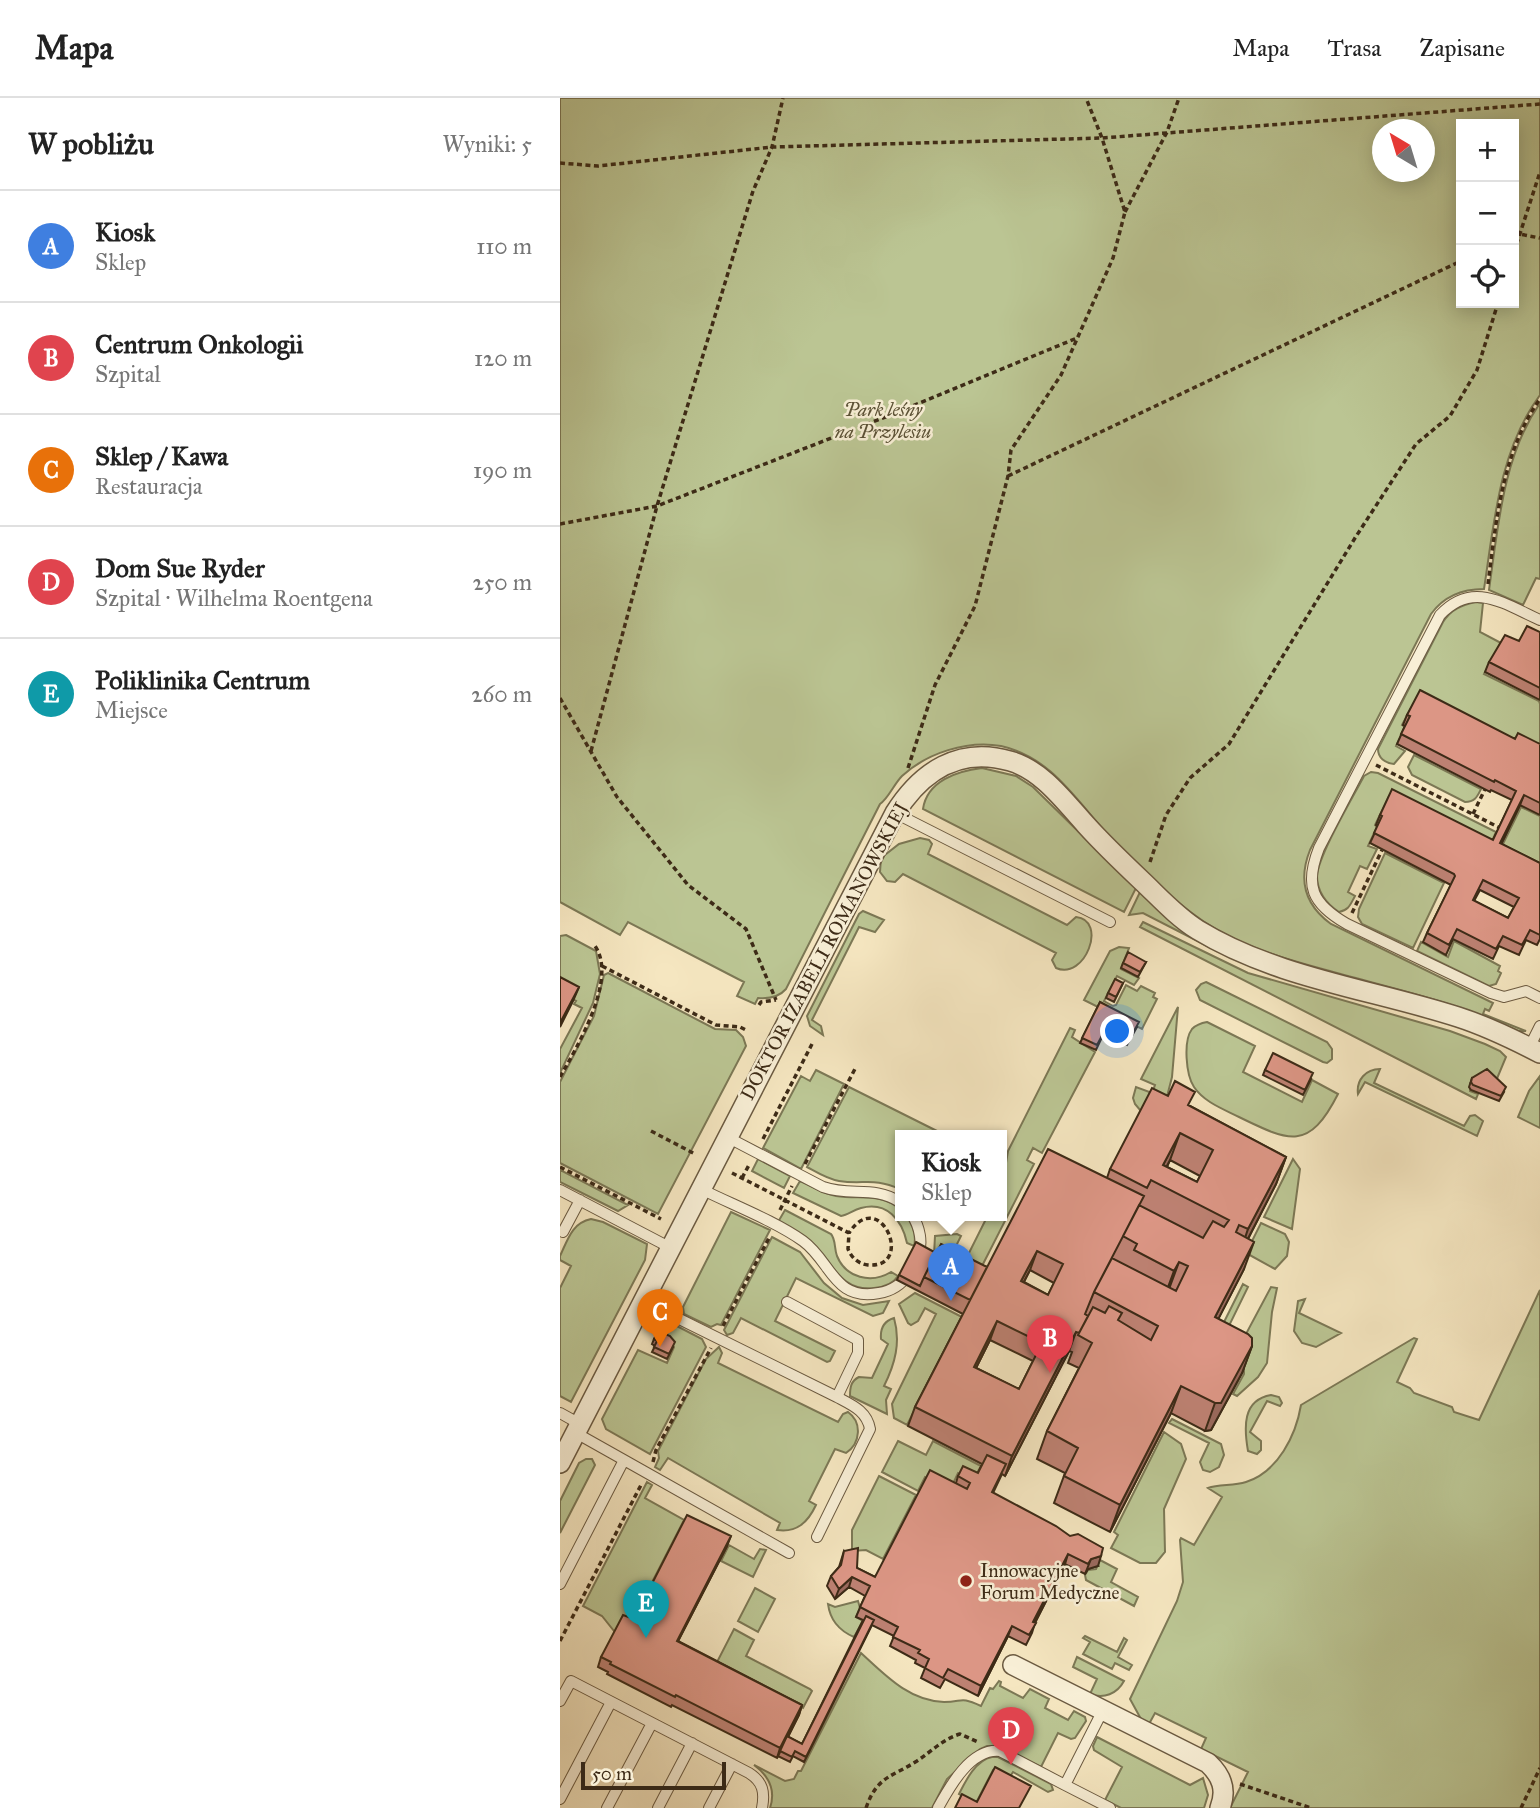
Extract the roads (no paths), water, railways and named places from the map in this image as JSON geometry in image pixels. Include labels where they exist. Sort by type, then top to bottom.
[{"type":"street","name":"DOKTOR IZABELI ROMANOWSKIEJ","points":[[560,1463],[894,813],[924,777],[951,762],[974,757],[1012,761],[1036,775],[1182,919],[1232,948],[1316,978],[1458,1017],[1534,1050]]},
{"type":"street","points":[[1013,1665],[1208,1763],[1220,1777],[1223,1794],[1220,1808]]},
{"type":"lane","points":[[1540,620],[1486,596],[1461,599],[1440,615],[1319,848],[1311,870],[1311,887],[1317,901],[1328,913],[1347,924],[1491,993],[1504,997],[1526,991],[1540,998]]},
{"type":"lane","points":[[894,813],[1110,922]]},
{"type":"lane","points":[[1534,1050],[1540,1026]]},
{"type":"lane","points":[[727,1137],[831,1190],[876,1191],[895,1200]]},
{"type":"lane","points":[[701,1189],[805,1242],[832,1277],[844,1287],[858,1293],[874,1294],[897,1287],[906,1279],[915,1265],[920,1243],[919,1229],[915,1221]]},
{"type":"lane","points":[[560,1190],[671,1248]]},
{"type":"lane","points":[[561,1234],[580,1200]]},
{"type":"lane","points":[[643,1301],[837,1397],[869,1420],[870,1429],[817,1537]]},
{"type":"lane","points":[[787,1302],[858,1340],[858,1353],[837,1397]]},
{"type":"lane","points":[[560,1413],[624,1460],[789,1553]]},
{"type":"lane","points":[[560,1584],[624,1460]]},
{"type":"lane","points":[[560,1675],[757,1778],[764,1797],[762,1808]]},
{"type":"lane","points":[[560,1701],[571,1681]]},
{"type":"lane","points":[[560,1799],[611,1702]]},
{"type":"lane","points":[[1065,1785],[1103,1710]]},
{"type":"lane","points":[[607,1808],[652,1723]]},
{"type":"lane","points":[[658,1808],[692,1743]]},
{"type":"lane","points":[[938,1808],[949,1787],[972,1761],[986,1752],[1000,1751],[1110,1808]]},
{"type":"lane","points":[[709,1808],[732,1764]]},
{"type":"place","name":"Kiosk","points":[[951,1301]]},
{"type":"place","name":"Sklep / Kawa","points":[[660,1347]]},
{"type":"place","name":"Centrum Onkologii","points":[[1050,1373]]},
{"type":"place","name":"Innowacyjne Forum Medyczne","points":[[966,1581]]},
{"type":"place","name":"Poliklinika Centrum","points":[[646,1638]]},
{"type":"place","name":"Dom Sue Ryder","points":[[1011,1765]]},
{"type":"park label","name":"Park leśny na Przylesiu","points":[[883,420]]}]
